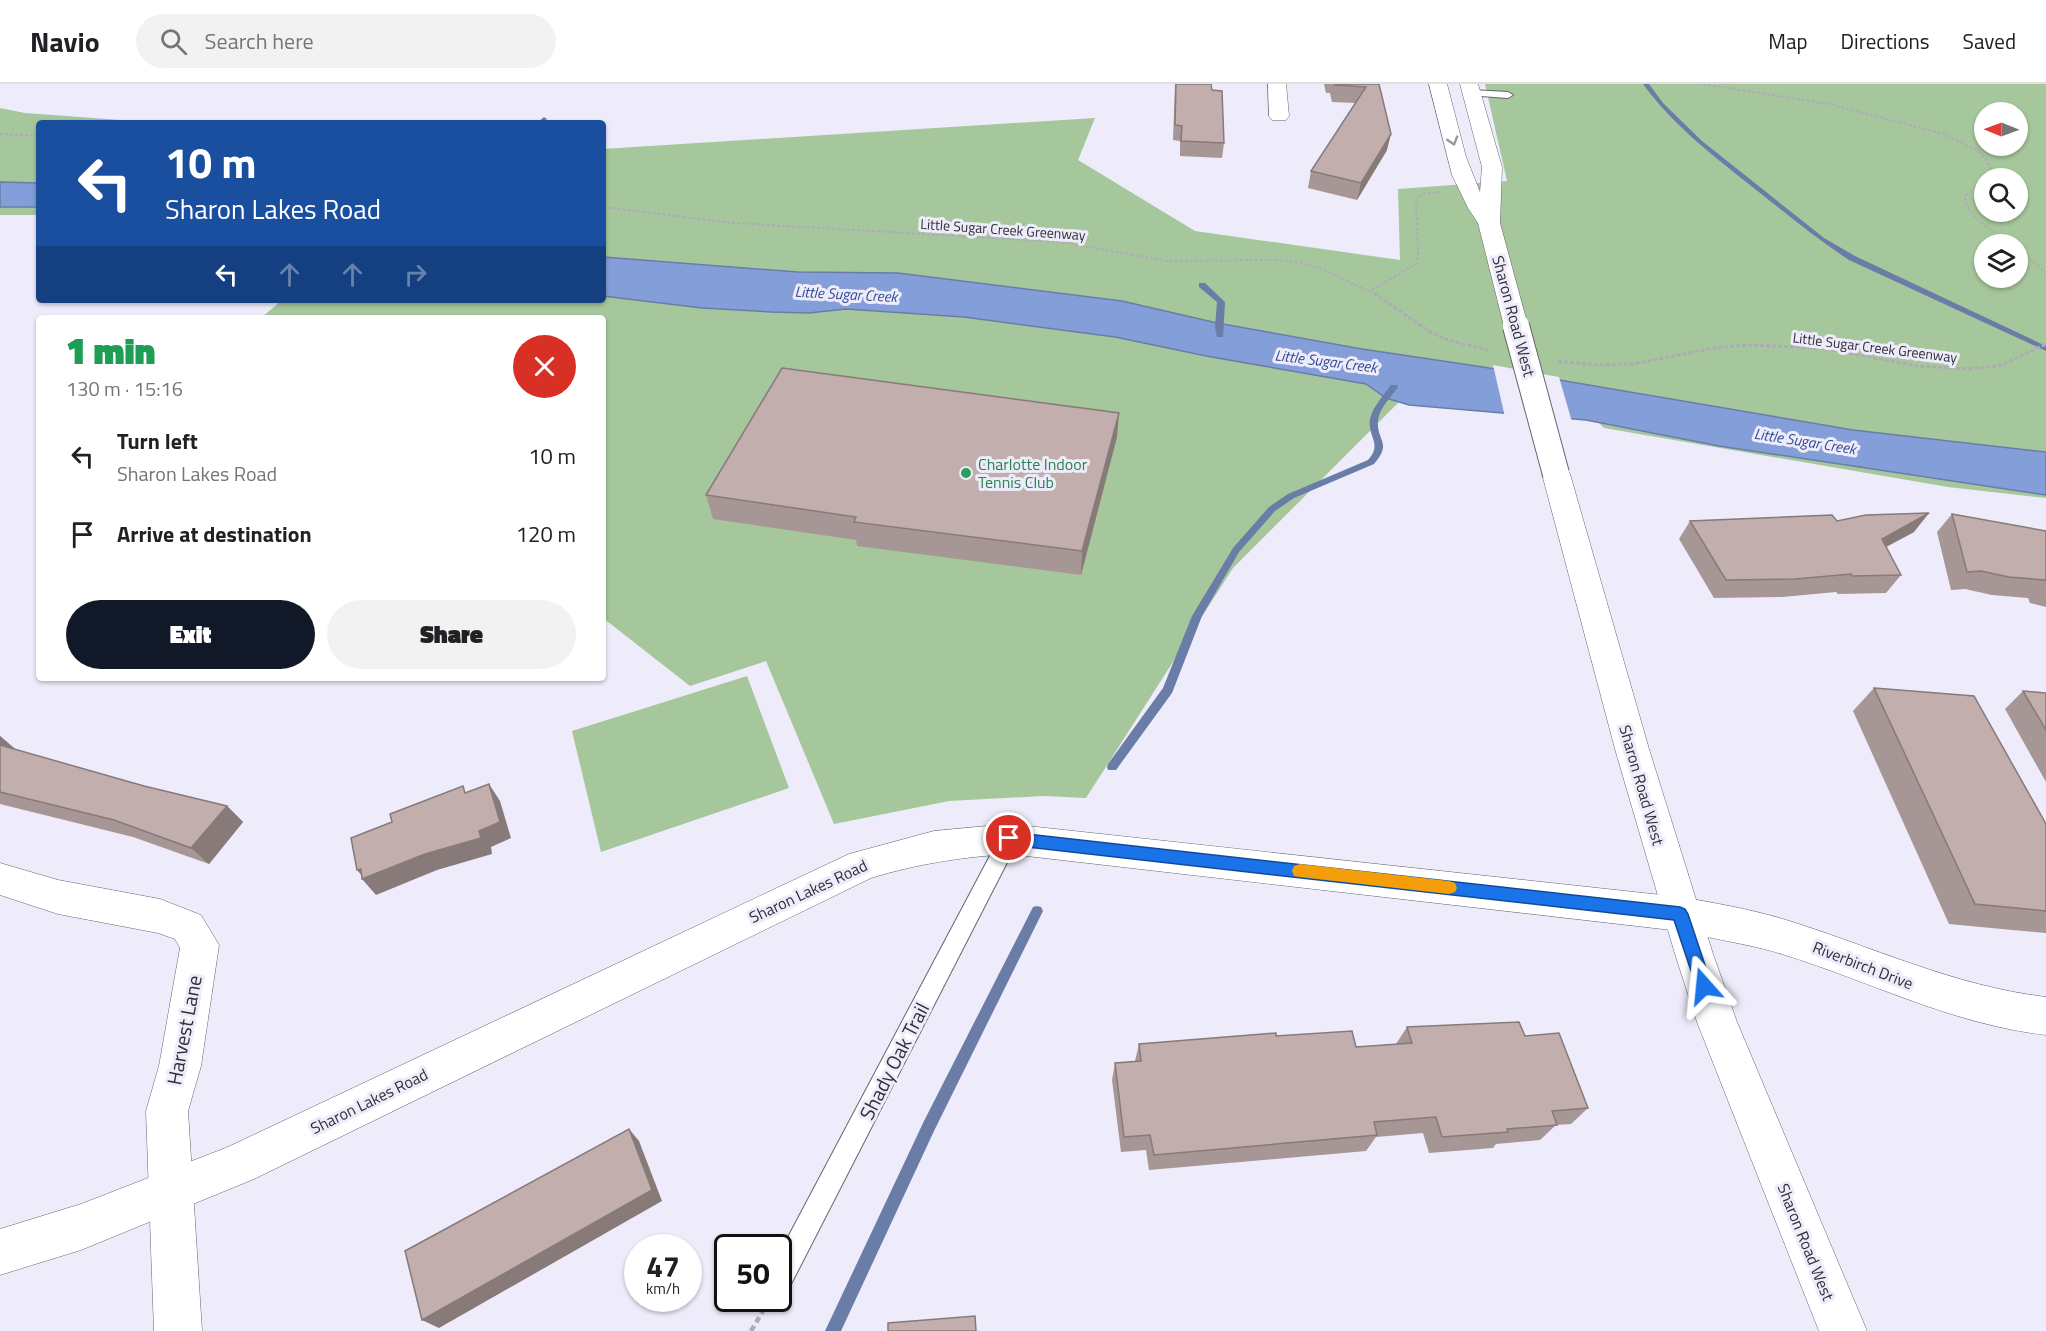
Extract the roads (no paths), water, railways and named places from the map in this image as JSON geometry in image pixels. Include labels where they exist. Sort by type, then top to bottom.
[{"type":"main road","points":[[1277,84],[1279,117]]},
{"type":"main road","name":"Sharon Road West","points":[[1438,84],[1462,172],[1476,207],[1489,223]]},
{"type":"main road","name":"Sharon Road West","points":[[1470,88],[1492,167],[1489,223],[1621,713],[1680,914],[1717,1022],[1843,1331]]},
{"type":"main road","name":"Sharon Lakes Road","points":[[0,1252],[81,1227],[239,1164],[862,865],[912,849],[965,841],[1009,838],[1680,914]]},
{"type":"main road","name":"Harvest Lane","points":[[0,879],[58,897],[160,916],[188,927],[200,945],[180,1066],[167,1111],[178,1331]]},
{"type":"main road","name":"Riverbirch Drive","points":[[1680,914],[1739,925],[1793,940],[1931,991],[2011,1014],[2046,1016]]},
{"type":"lane","points":[[1470,88],[1508,95]]},
{"type":"lane","name":"Shady Oak Trail","points":[[792,1256],[1009,838]]},
{"type":"water","points":[[0,182],[36,183],[36,207],[0,207]]},
{"type":"water","name":"Little Sugar Creek","points":[[606,257],[798,272],[898,273],[1122,301],[1217,323],[1362,349],[1483,367],[1853,430],[2046,452],[2046,495],[1719,446],[1586,420],[1409,405],[1386,398],[1366,384],[1206,356],[1115,337],[964,317],[846,309],[809,313],[702,308],[606,296]]},
{"type":"waterway","points":[[1646,84],[1661,104],[1700,142],[1822,239],[1852,258],[2046,349]]},
{"type":"waterway","points":[[1202,285],[1221,302],[1220,335]]},
{"type":"waterway","points":[[1112,767],[1168,690],[1197,616],[1236,550],[1272,509],[1291,496],[1371,462],[1380,446],[1374,428],[1375,417],[1394,387]]},
{"type":"waterway","points":[[833,1331],[929,1126],[1037,911]]},
{"type":"place","name":"Charlotte Indoor Tennis Club","points":[[966,473]]}]
